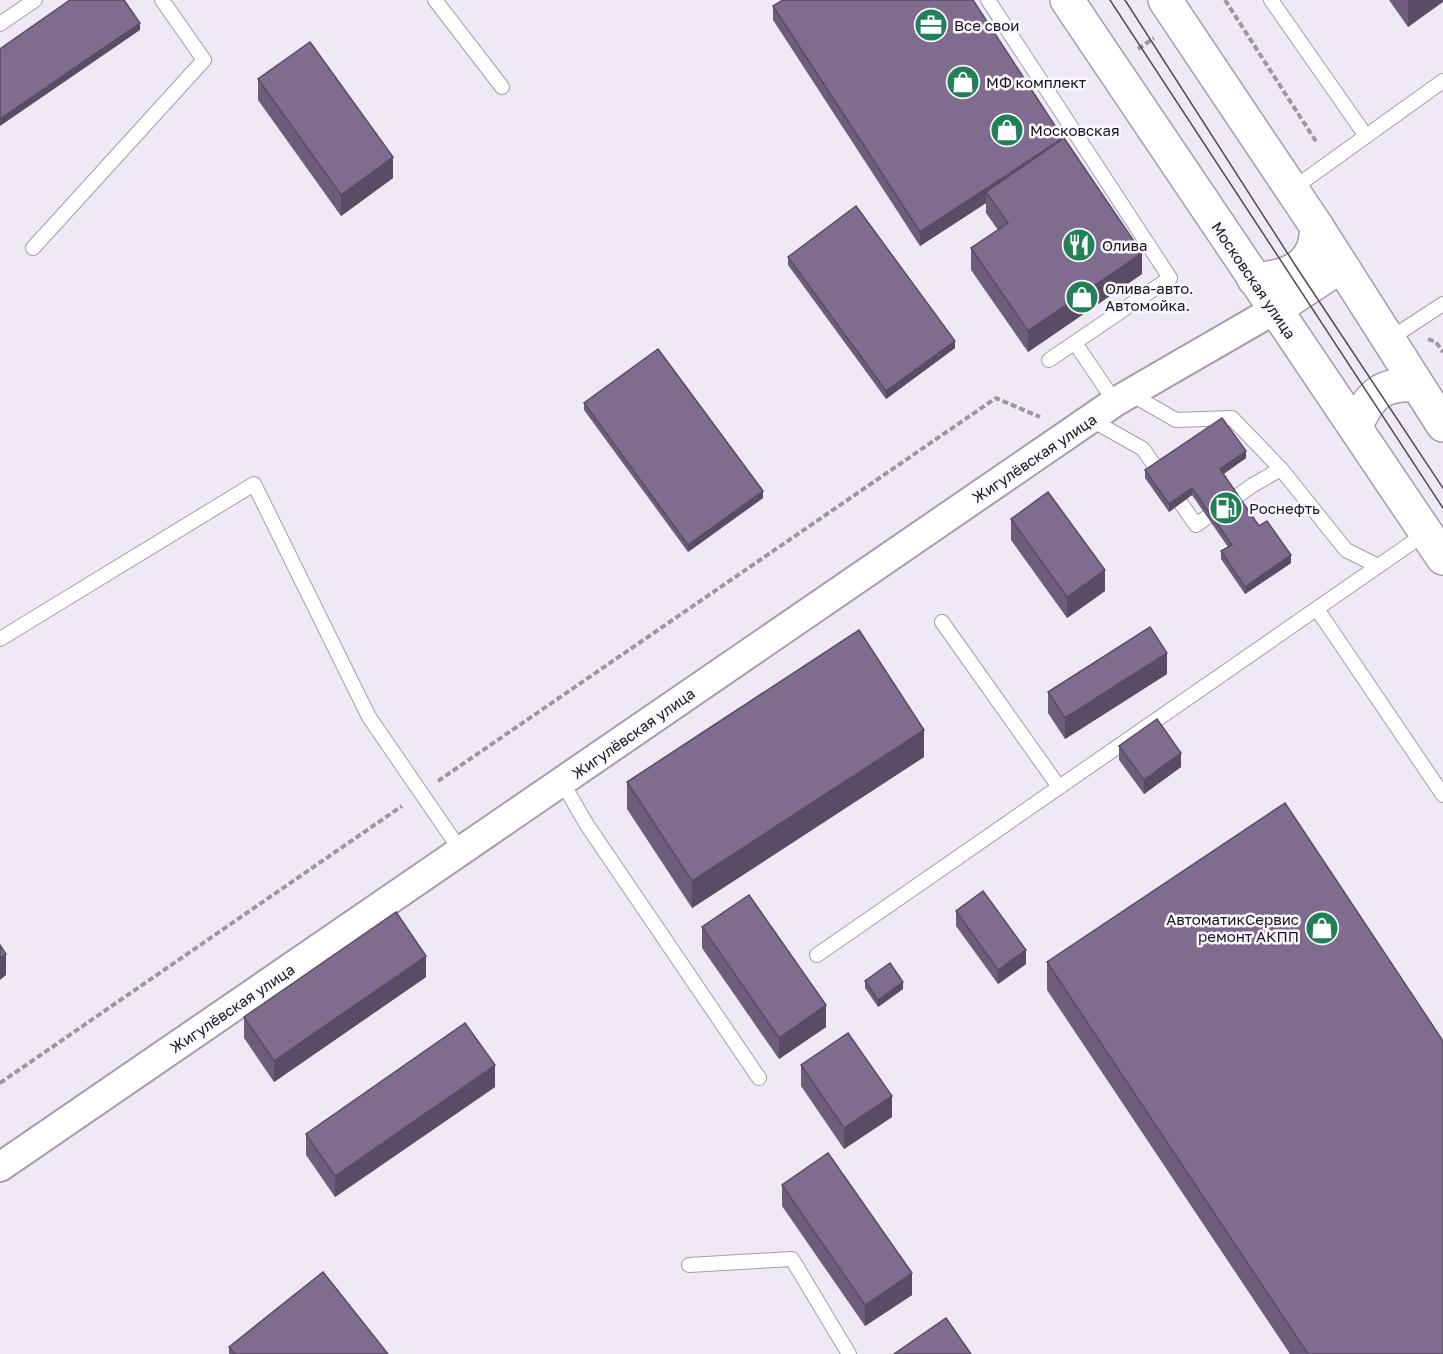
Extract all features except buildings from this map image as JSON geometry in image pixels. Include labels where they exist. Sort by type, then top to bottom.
[{"type":"street","name":"Московская улица","points":[[1067,0],[1435,546]]},
{"type":"street","points":[[1165,0],[1317,227],[1443,425]]},
{"type":"street","points":[[1254,279],[1276,279],[1297,268],[1312,252],[1317,227]]},
{"type":"street","points":[[1274,310],[1341,266]]},
{"type":"street","name":"Жигулёвская улица","points":[[0,1167],[1122,397],[1274,310]]},
{"type":"street","points":[[1355,428],[1367,403],[1375,394],[1396,384],[1417,385]]},
{"type":"lane","points":[[0,24],[35,0]]},
{"type":"lane","points":[[33,248],[204,60],[162,0]]},
{"type":"lane","points":[[435,0],[502,87]]},
{"type":"lane","points":[[988,0],[1170,278],[1048,360]]},
{"type":"lane","points":[[1271,0],[1366,136]]},
{"type":"lane","points":[[1291,190],[1443,81]]},
{"type":"lane","points":[[1388,340],[1443,304]]},
{"type":"lane","points":[[1075,343],[1122,397],[1176,420],[1232,418],[1281,469],[1346,550],[1378,566]]},
{"type":"lane","points":[[1081,425],[1143,449],[1196,525],[1281,469]]},
{"type":"lane","points":[[0,639],[254,484],[369,717],[461,851]]},
{"type":"lane","points":[[817,955],[1378,566],[1435,546]]},
{"type":"lane","points":[[1317,609],[1443,795]]},
{"type":"lane","points":[[942,622],[1059,787]]},
{"type":"lane","points":[[562,782],[587,825],[759,1078]]},
{"type":"lane","points":[[689,1265],[792,1259],[849,1354]]},
{"type":"path","points":[[1225,0],[1329,161]]},
{"type":"path","points":[[1135,51],[1160,34]]},
{"type":"path","points":[[0,1083],[996,398],[1081,425]]},
{"type":"tram line","points":[[1110,0],[1443,508]]},
{"type":"tram line","points":[[1125,0],[1297,268],[1443,488]]},
{"type":"place","name":"Все свои","points":[[931,25]]},
{"type":"place","name":"МФ комплект","points":[[963,82]]},
{"type":"place","name":"Московская","points":[[1007,130]]},
{"type":"place","name":"Олива","points":[[1079,245]]},
{"type":"place","name":"Олива-авто. Автомойка.","points":[[1082,297]]},
{"type":"place","name":"Роснефть","points":[[1226,508]]},
{"type":"place","name":"АвтоматикСервис ремонт АКПП","points":[[1322,928]]}]
